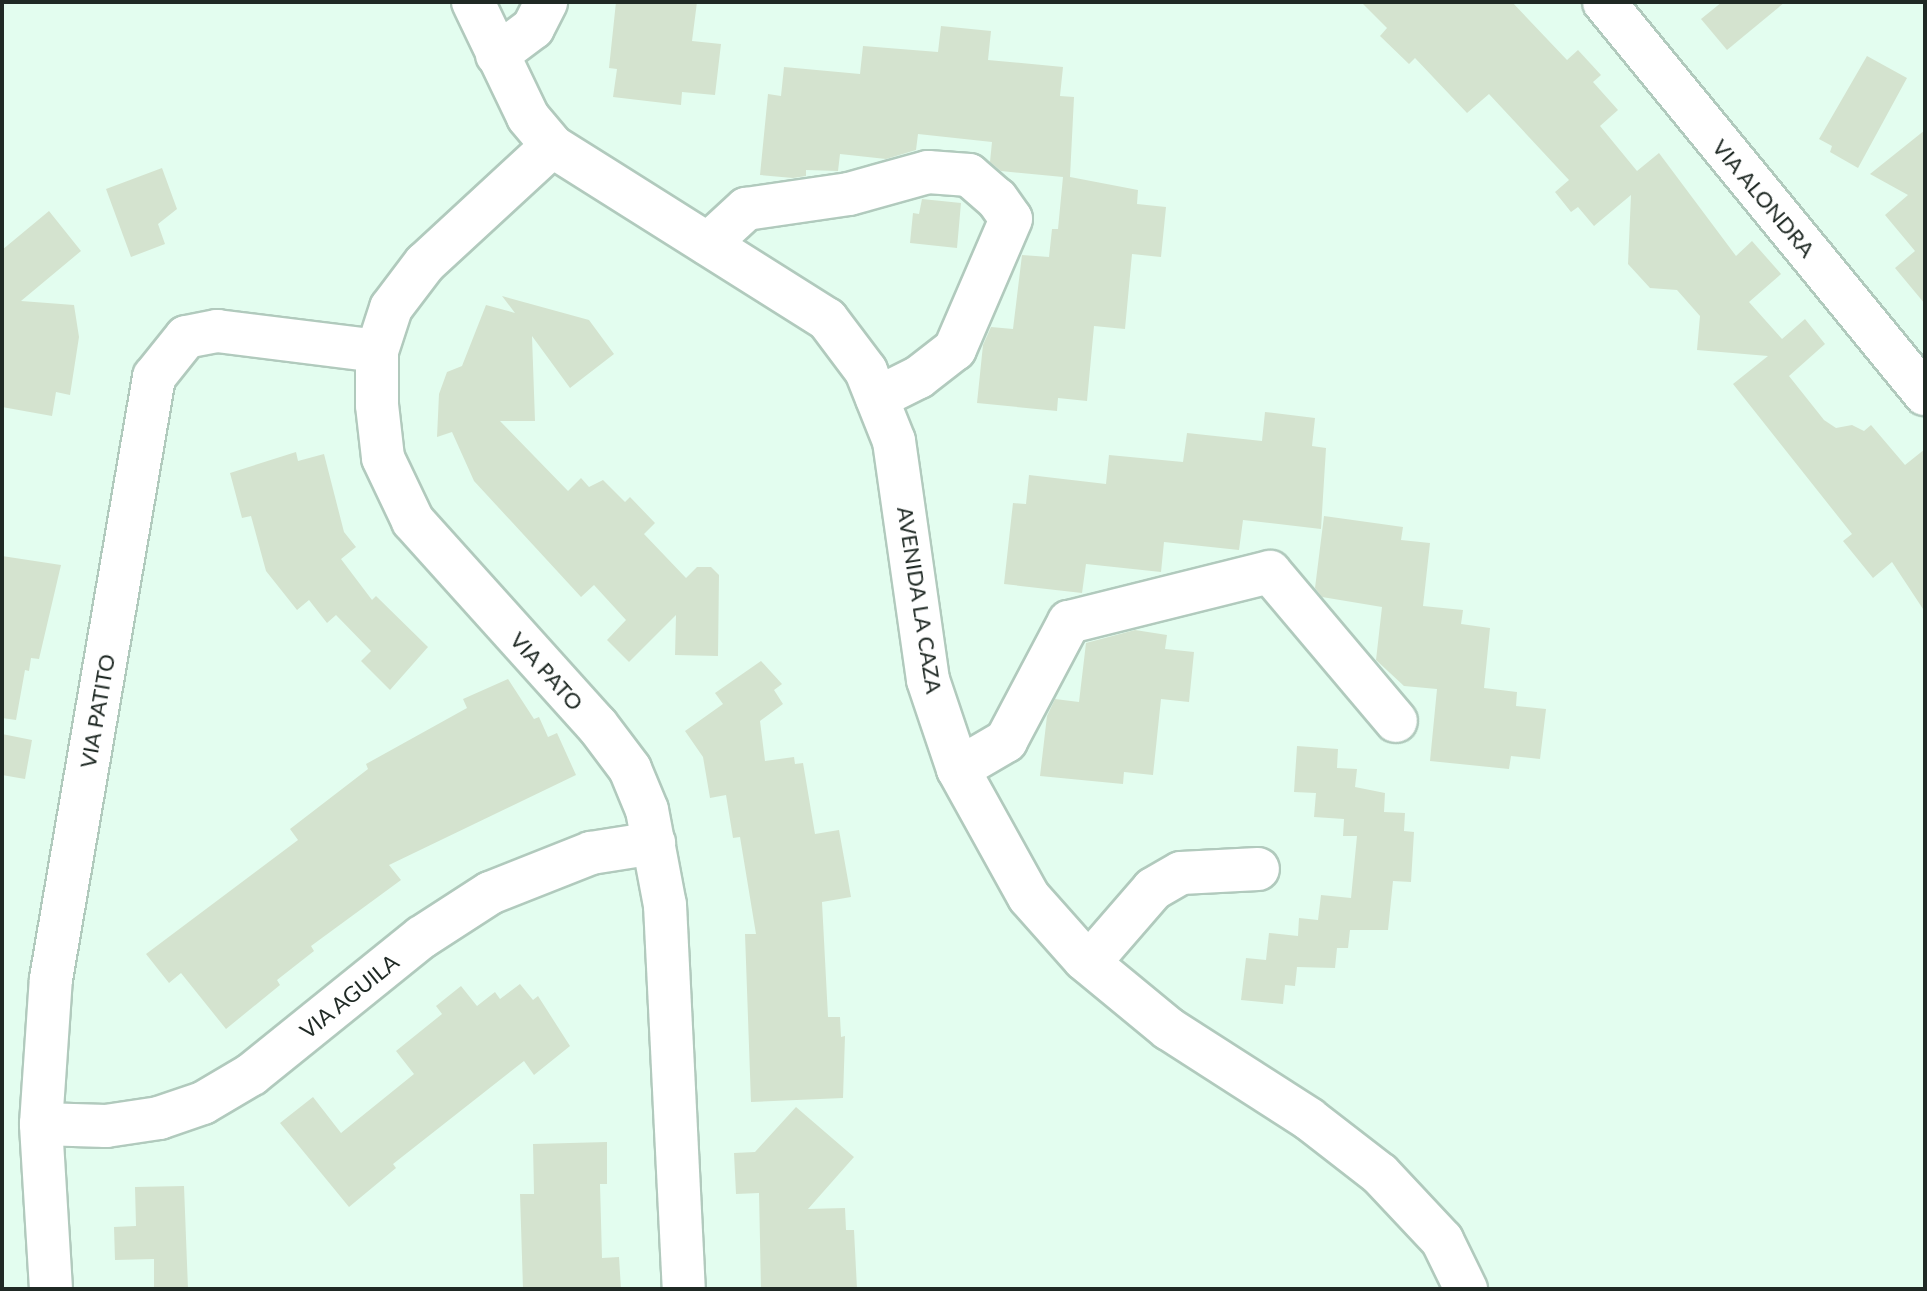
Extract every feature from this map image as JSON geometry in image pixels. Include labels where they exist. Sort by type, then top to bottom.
[{"type":"street","name":"AVENIDA LA CAZA","points":[[473,2],[528,117],[552,146],[827,319],[866,371],[897,455],[928,680],[958,769],[1029,897],[1089,963],[1169,1029],[1309,1119],[1380,1174],[1442,1240],[1466,1289]]},
{"type":"street","points":[[497,55],[533,28],[546,2]]},
{"type":"street","name":"VIA ALONDRA","points":[[1604,2],[1925,394]]},
{"type":"street","name":"VIA PATO","points":[[552,146],[425,263],[391,308],[377,351],[383,458],[413,521],[630,769],[654,843],[665,905],[684,1289]]},
{"type":"street","points":[[708,244],[746,209],[849,194],[928,172],[969,175],[997,199],[1011,219],[955,349],[919,377],[877,398]]},
{"type":"street","name":"VIA PATITO","points":[[51,1289],[41,1124],[51,979],[154,377],[186,337],[217,331],[377,351]]},
{"type":"street","points":[[958,769],[1006,741],[1069,622],[1270,572],[1396,721]]},
{"type":"street","name":"VIA AGUILA","points":[[41,1124],[106,1126],[159,1118],[203,1103],[252,1074],[422,937],[490,893],[591,853],[654,843]]},
{"type":"street","points":[[1089,963],[1153,889],[1181,873],[1258,869]]},
{"type":"building","points":[[616,2],[697,2],[692,41],[721,44],[715,95],[682,92],[681,105],[613,97],[617,69],[609,68]]},
{"type":"building","points":[[1361,2],[1512,2],[1567,60],[1578,50],[1601,75],[1593,82],[1618,110],[1600,126],[1637,171],[1659,153],[1736,256],[1752,241],[1781,274],[1749,302],[1782,339],[1805,319],[1825,344],[1789,376],[1824,420],[1836,428],[1852,425],[1864,431],[1871,425],[1905,465],[1925,449],[1925,612],[1892,562],[1873,578],[1843,541],[1852,534],[1733,384],[1768,356],[1697,350],[1700,316],[1677,290],[1650,288],[1628,264],[1631,195],[1594,226],[1578,207],[1571,212],[1555,192],[1569,180],[1489,94],[1467,113],[1415,58],[1409,64],[1380,36],[1387,28]]},
{"type":"building","points":[[1722,2],[1785,2],[1727,50],[1701,19]]},
{"type":"building","points":[[941,26],[991,31],[988,60],[1063,67],[1060,96],[1074,97],[1070,177],[1138,190],[1137,204],[1166,207],[1161,257],[1132,254],[1125,329],[1094,326],[1087,401],[1058,398],[1057,411],[977,403],[983,345],[991,327],[1013,329],[1022,255],[1049,257],[1052,229],[1058,229],[1063,177],[1001,171],[990,162],[992,142],[918,134],[916,150],[886,159],[840,154],[838,171],[806,170],[806,176],[793,178],[760,175],[768,94],[781,96],[784,67],[860,74],[863,46],[938,52]]},
{"type":"building","points":[[1867,56],[1907,78],[1858,168],[1830,152],[1832,146],[1819,139]]},
{"type":"building","points":[[1925,130],[1925,304],[1895,268],[1915,251],[1885,215],[1908,195],[1870,174]]},
{"type":"building","points":[[162,168],[177,209],[158,224],[165,244],[131,257],[106,189]]},
{"type":"building","points":[[922,199],[961,203],[957,248],[910,243],[913,213],[919,214]]},
{"type":"building","points":[[49,211],[81,251],[21,301],[74,305],[79,337],[70,395],[56,392],[52,416],[2,407],[2,250]]},
{"type":"building","points":[[502,296],[589,320],[614,354],[570,388],[532,336],[535,421],[500,421],[568,491],[581,478],[589,487],[603,480],[625,502],[630,497],[655,523],[644,534],[686,578],[697,567],[711,567],[719,575],[718,656],[675,655],[676,615],[629,662],[607,640],[626,620],[594,585],[581,597],[474,481],[452,432],[437,437],[439,394],[447,372],[462,366],[486,305],[515,313]]},
{"type":"building","points":[[1265,412],[1315,418],[1312,446],[1326,448],[1321,529],[1243,520],[1239,550],[1164,542],[1161,572],[1086,564],[1082,593],[1004,584],[1013,503],[1026,504],[1029,475],[1106,484],[1109,455],[1183,462],[1187,433],[1262,441]]},
{"type":"building","points":[[296,452],[298,461],[324,454],[344,532],[356,547],[341,559],[372,600],[376,596],[428,647],[390,690],[361,661],[371,651],[336,615],[327,623],[309,600],[297,610],[266,571],[251,516],[242,518],[230,473]]},
{"type":"building","points":[[1324,516],[1403,527],[1401,540],[1430,543],[1423,606],[1463,610],[1461,624],[1490,628],[1484,688],[1517,692],[1516,706],[1546,709],[1540,759],[1511,756],[1509,769],[1430,761],[1437,689],[1404,686],[1376,660],[1382,607],[1322,597],[1315,588]]},
{"type":"building","points":[[2,556],[61,565],[39,659],[31,658],[29,671],[25,670],[16,720],[2,718]]},
{"type":"building","points":[[1135,630],[1167,635],[1165,649],[1194,652],[1189,702],[1161,699],[1153,775],[1124,772],[1123,784],[1040,776],[1047,716],[1055,699],[1079,702],[1086,643]]},
{"type":"building","points":[[761,661],[782,684],[774,690],[783,704],[760,721],[765,761],[794,757],[795,764],[803,763],[815,834],[839,830],[851,897],[822,902],[828,1017],[840,1017],[841,1037],[845,1036],[843,1098],[751,1102],[745,934],[756,934],[740,837],[733,838],[726,795],[710,798],[703,757],[685,731],[723,704],[715,693]]},
{"type":"building","points":[[508,679],[534,719],[539,717],[548,737],[557,733],[576,775],[389,865],[401,880],[311,946],[314,951],[277,980],[280,985],[226,1029],[181,973],[169,983],[146,954],[298,840],[290,829],[368,769],[366,764],[467,708],[463,699]]},
{"type":"building","points":[[2,734],[32,740],[25,779],[2,775]]},
{"type":"building","points":[[1297,746],[1338,749],[1337,768],[1357,769],[1355,787],[1385,793],[1384,812],[1405,813],[1404,831],[1414,832],[1411,882],[1393,881],[1388,930],[1350,930],[1348,948],[1337,948],[1335,968],[1297,967],[1295,986],[1285,985],[1283,1004],[1241,1000],[1246,958],[1266,960],[1269,933],[1298,936],[1299,918],[1318,920],[1321,895],[1351,898],[1357,836],[1343,836],[1344,819],[1314,817],[1316,793],[1294,792]]},
{"type":"building","points":[[520,984],[533,1000],[538,996],[570,1046],[534,1075],[524,1061],[393,1164],[396,1168],[349,1207],[280,1123],[313,1097],[341,1133],[414,1074],[396,1051],[442,1014],[436,1006],[461,986],[477,1006],[495,992],[500,999]]},
{"type":"building","points":[[796,1107],[854,1157],[808,1209],[845,1208],[846,1230],[854,1230],[857,1289],[761,1289],[759,1193],[736,1194],[734,1153],[755,1152]]},
{"type":"building","points":[[607,1142],[607,1184],[600,1184],[602,1258],[619,1257],[621,1289],[523,1289],[520,1194],[534,1194],[533,1144]]},
{"type":"building","points":[[184,1186],[188,1289],[154,1289],[154,1259],[115,1260],[114,1227],[136,1226],[135,1187]]}]
